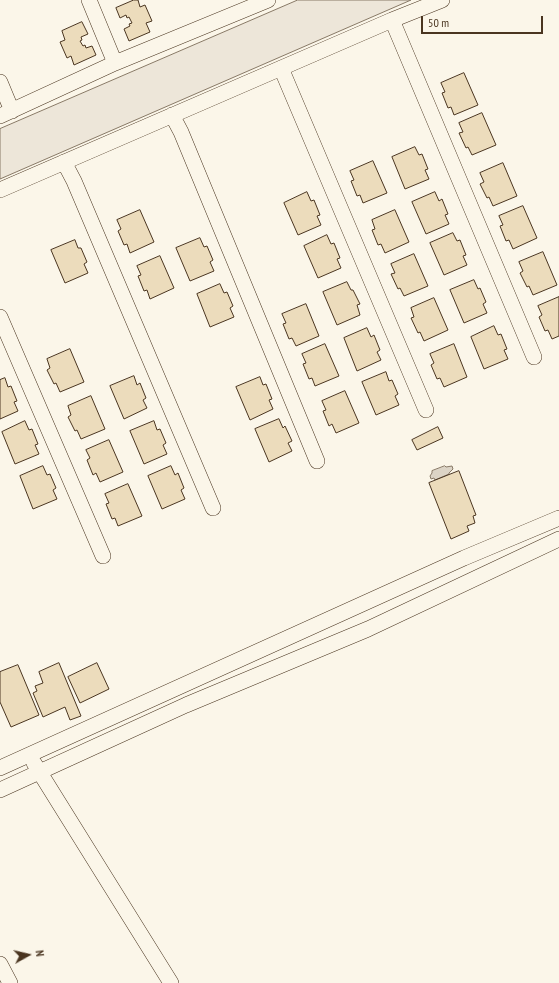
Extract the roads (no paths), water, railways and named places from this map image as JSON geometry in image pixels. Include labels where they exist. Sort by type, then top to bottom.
[{"type":"street","points":[[89,0],[115,63]]},
{"type":"street","points":[[0,82],[6,114],[115,63],[268,0]]},
{"type":"street","points":[[0,190],[392,20],[442,0]]},
{"type":"street","points":[[392,20],[534,357]]},
{"type":"street","points":[[281,68],[426,410]]},
{"type":"street","points":[[172,115],[181,132],[317,461]]},
{"type":"street","points":[[64,162],[74,181],[213,508]]},
{"type":"street","points":[[0,317],[103,556]]},
{"type":"street","points":[[0,768],[464,558],[559,518]]},
{"type":"street","points":[[0,790],[186,705],[368,629],[559,539]]},
{"type":"street","points":[[233,662],[242,682]]},
{"type":"street","points":[[29,756],[171,983]]},
{"type":"street","points":[[0,964],[10,983]]}]
